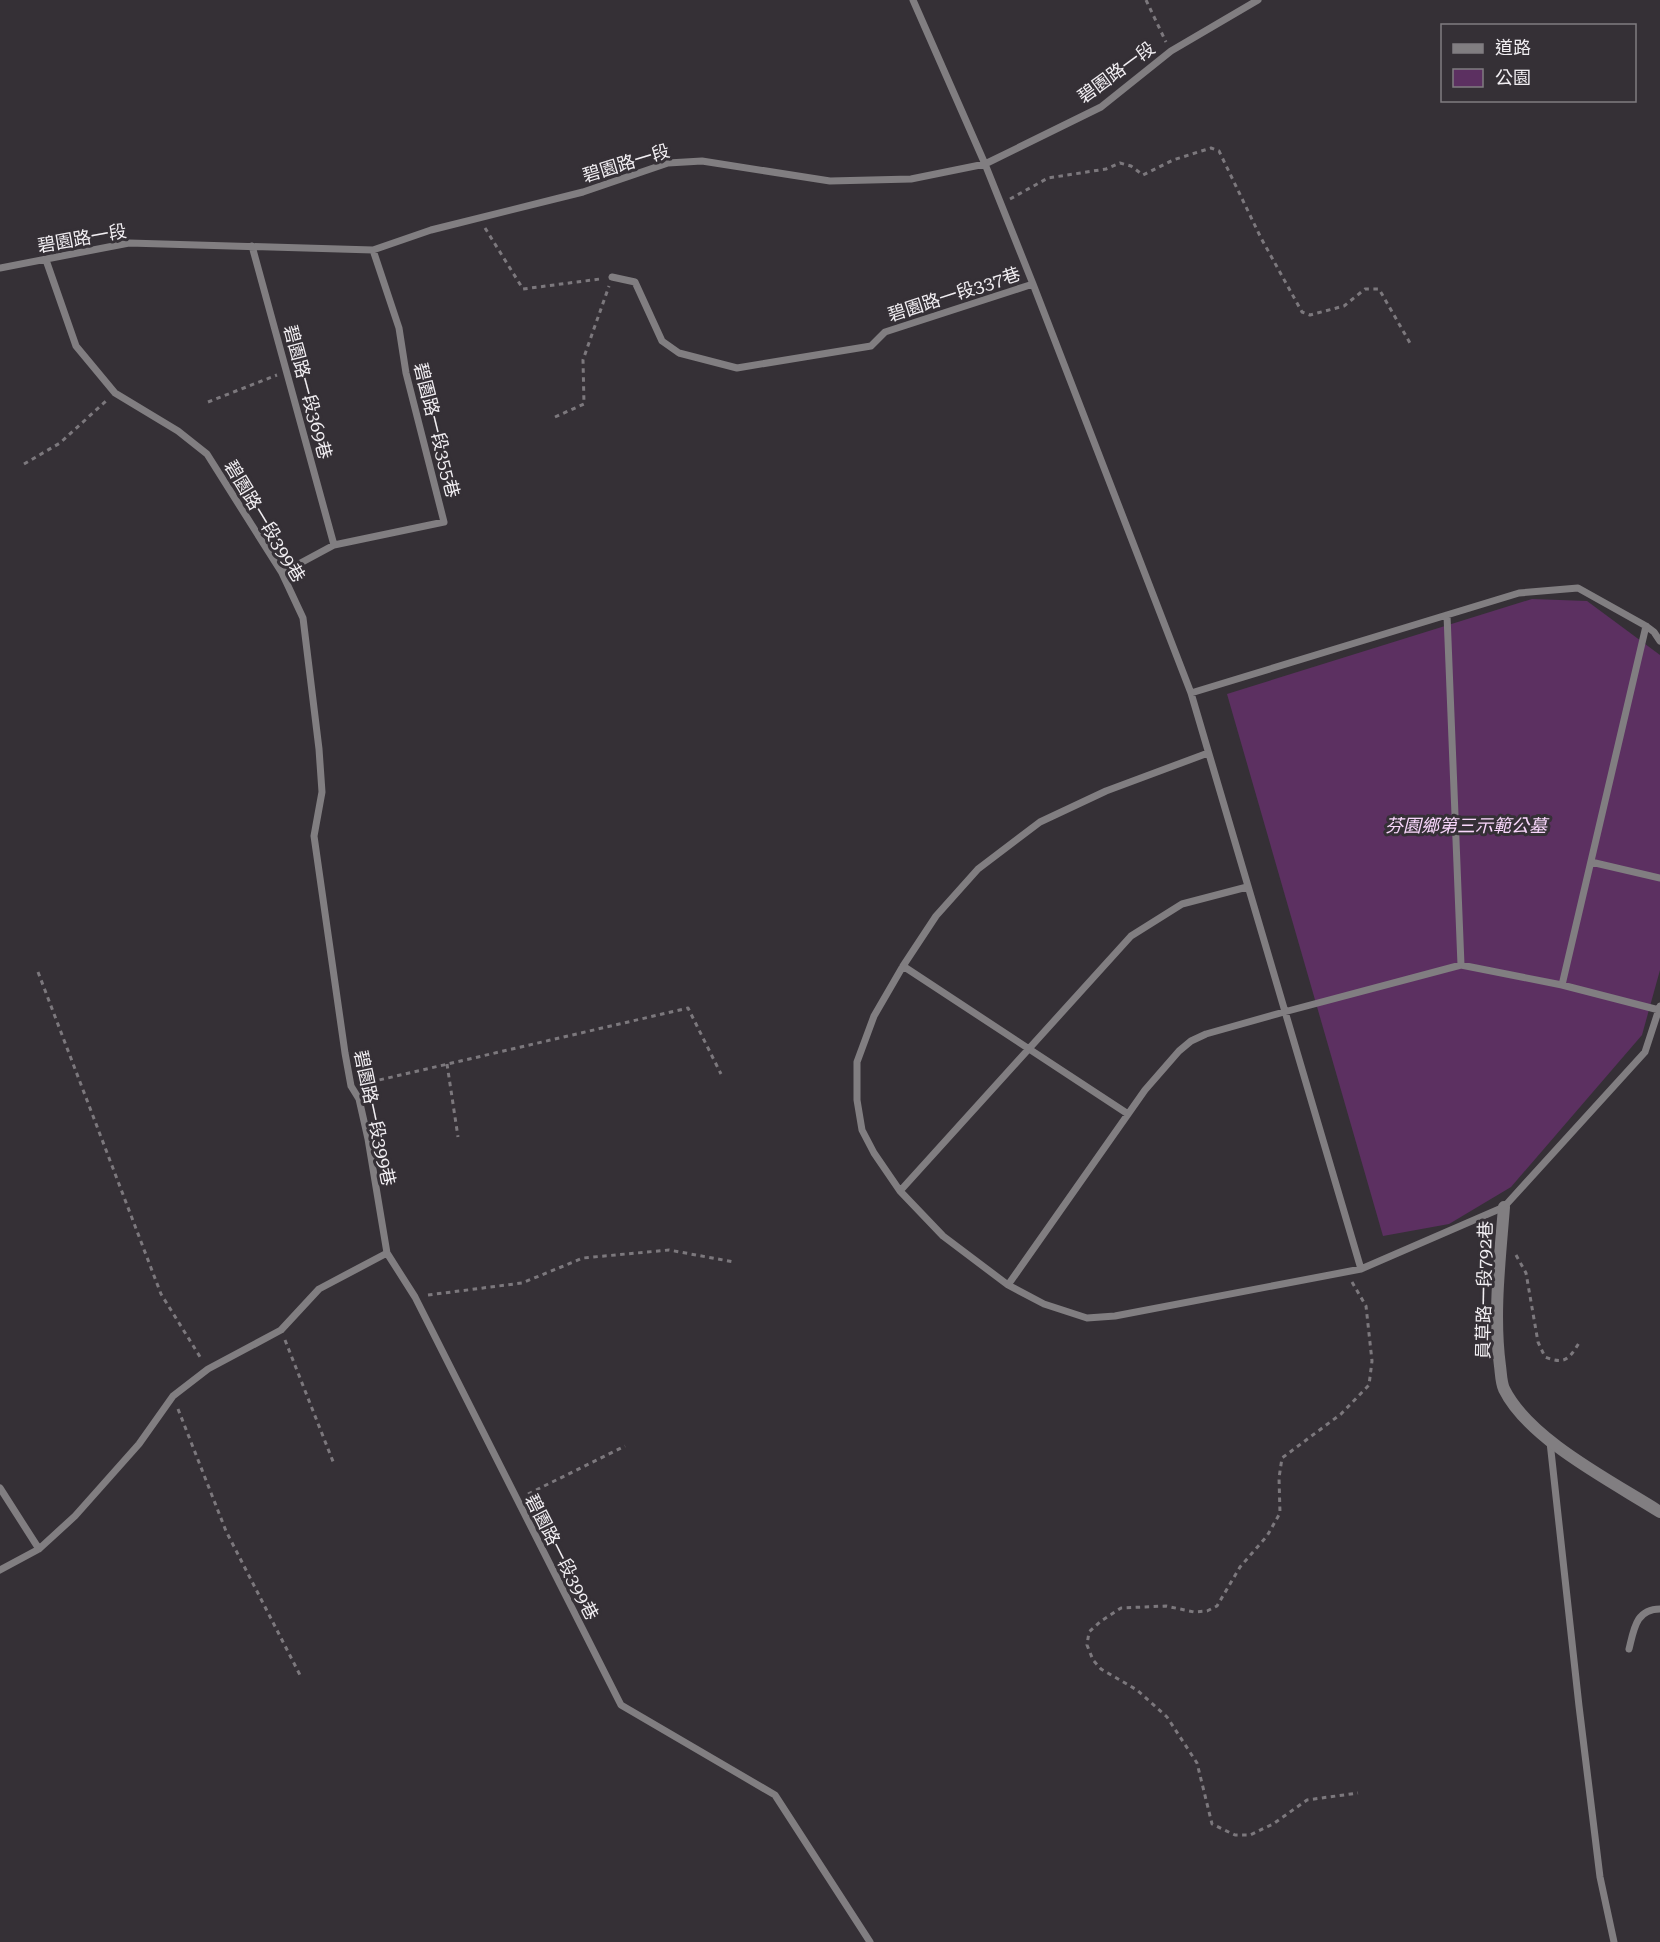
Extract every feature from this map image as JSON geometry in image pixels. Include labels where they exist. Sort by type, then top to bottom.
[{"type":"street","name":"員草路一段792巷","points":[[1504,1207],[1498,1348],[1503,1387],[1516,1408],[1550,1442],[1660,1512]]},
{"type":"lane","points":[[913,0],[985,164],[1191,693],[1361,1269]]},
{"type":"lane","name":"碧園路一段","points":[[0,268],[129,243],[373,250],[432,230],[583,192],[668,163],[702,161],[830,182],[911,179],[985,164],[1101,107],[1171,51],[1258,0]]},
{"type":"lane","name":"碧園路一段369巷","points":[[252,246],[334,545]]},
{"type":"lane","name":"碧園路一段355巷","points":[[282,573],[334,545],[444,522],[406,373],[399,328],[373,250]]},
{"type":"lane","name":"碧園路一段399巷","points":[[46,260],[76,346],[115,393],[178,431],[207,454],[282,573],[303,618],[322,792],[314,836],[351,1086],[358,1099],[368,1139],[387,1253],[415,1297],[621,1705],[775,1795],[870,1942]]},
{"type":"lane","name":"碧園路一段337巷","points":[[612,278],[635,282],[662,341],[679,353],[738,368],[871,346],[885,332],[1033,284]]},
{"type":"lane","points":[[1191,693],[1520,593],[1578,588],[1646,626],[1660,641]]},
{"type":"lane","points":[[1447,615],[1461,965]]},
{"type":"lane","points":[[1562,985],[1646,626]]},
{"type":"lane","points":[[1008,1285],[1145,1090],[1179,1051],[1191,1041],[1206,1034],[1284,1011],[1461,965],[1562,985],[1659,1008],[1645,1052],[1504,1207],[1361,1269],[1115,1316],[1087,1318],[1044,1304],[1008,1285],[943,1236],[900,1191],[874,1153],[862,1130],[857,1100],[857,1062],[874,1016],[936,916],[978,869],[1040,822],[1106,791],[1208,753]]},
{"type":"lane","points":[[1591,862],[1660,878]]},
{"type":"lane","points":[[900,1191],[1131,936],[1182,904],[1247,887]]},
{"type":"lane","points":[[903,966],[1128,1114]]},
{"type":"lane","points":[[0,1570],[39,1549],[75,1516],[140,1444],[173,1396],[208,1369],[281,1330],[319,1289],[387,1253]]},
{"type":"lane","points":[[1550,1442],[1577,1694],[1600,1877],[1614,1942]]},
{"type":"lane","points":[[0,1488],[39,1549]]},
{"type":"lane","points":[[1629,1649],[1635,1623],[1641,1614],[1660,1609]]},
{"type":"path","points":[[1146,0],[1171,51]]},
{"type":"path","points":[[1001,204],[1048,178],[1106,169],[1119,163],[1131,166],[1143,175],[1173,160],[1211,148],[1219,151],[1261,238],[1302,312],[1311,315],[1344,306],[1365,289],[1379,289],[1410,343]]},
{"type":"path","points":[[480,219],[523,289],[612,278],[583,360],[584,404],[555,417]]},
{"type":"path","points":[[208,402],[287,371]]},
{"type":"path","points":[[24,464],[60,443],[115,393]]},
{"type":"path","points":[[38,972],[160,1294],[208,1369]]},
{"type":"path","points":[[351,1086],[688,1008],[721,1074]]},
{"type":"path","points":[[447,1064],[458,1137]]},
{"type":"path","points":[[1502,1234],[1526,1273],[1538,1342],[1545,1358],[1558,1362],[1569,1358],[1579,1343]]},
{"type":"path","points":[[415,1297],[522,1283],[584,1258],[669,1250],[734,1262]]},
{"type":"path","points":[[1349,1271],[1354,1288],[1366,1306],[1372,1361],[1369,1385],[1341,1414],[1281,1458],[1280,1513],[1268,1536],[1240,1567],[1217,1606],[1207,1611],[1194,1612],[1166,1606],[1121,1608],[1089,1632],[1087,1645],[1093,1660],[1101,1669],[1137,1690],[1167,1717],[1197,1763],[1212,1824],[1235,1835],[1250,1835],[1273,1824],[1307,1800],[1358,1793]]},
{"type":"path","points":[[281,1330],[334,1464]]},
{"type":"path","points":[[173,1396],[226,1531],[301,1677]]},
{"type":"path","points":[[516,1500],[625,1446]]},
{"type":"green space","name":"芬園鄉第三示範公墓","points":[[1532,599],[1587,601],[1660,655],[1660,970],[1642,1035],[1511,1187],[1449,1224],[1383,1236],[1227,694]]}]
